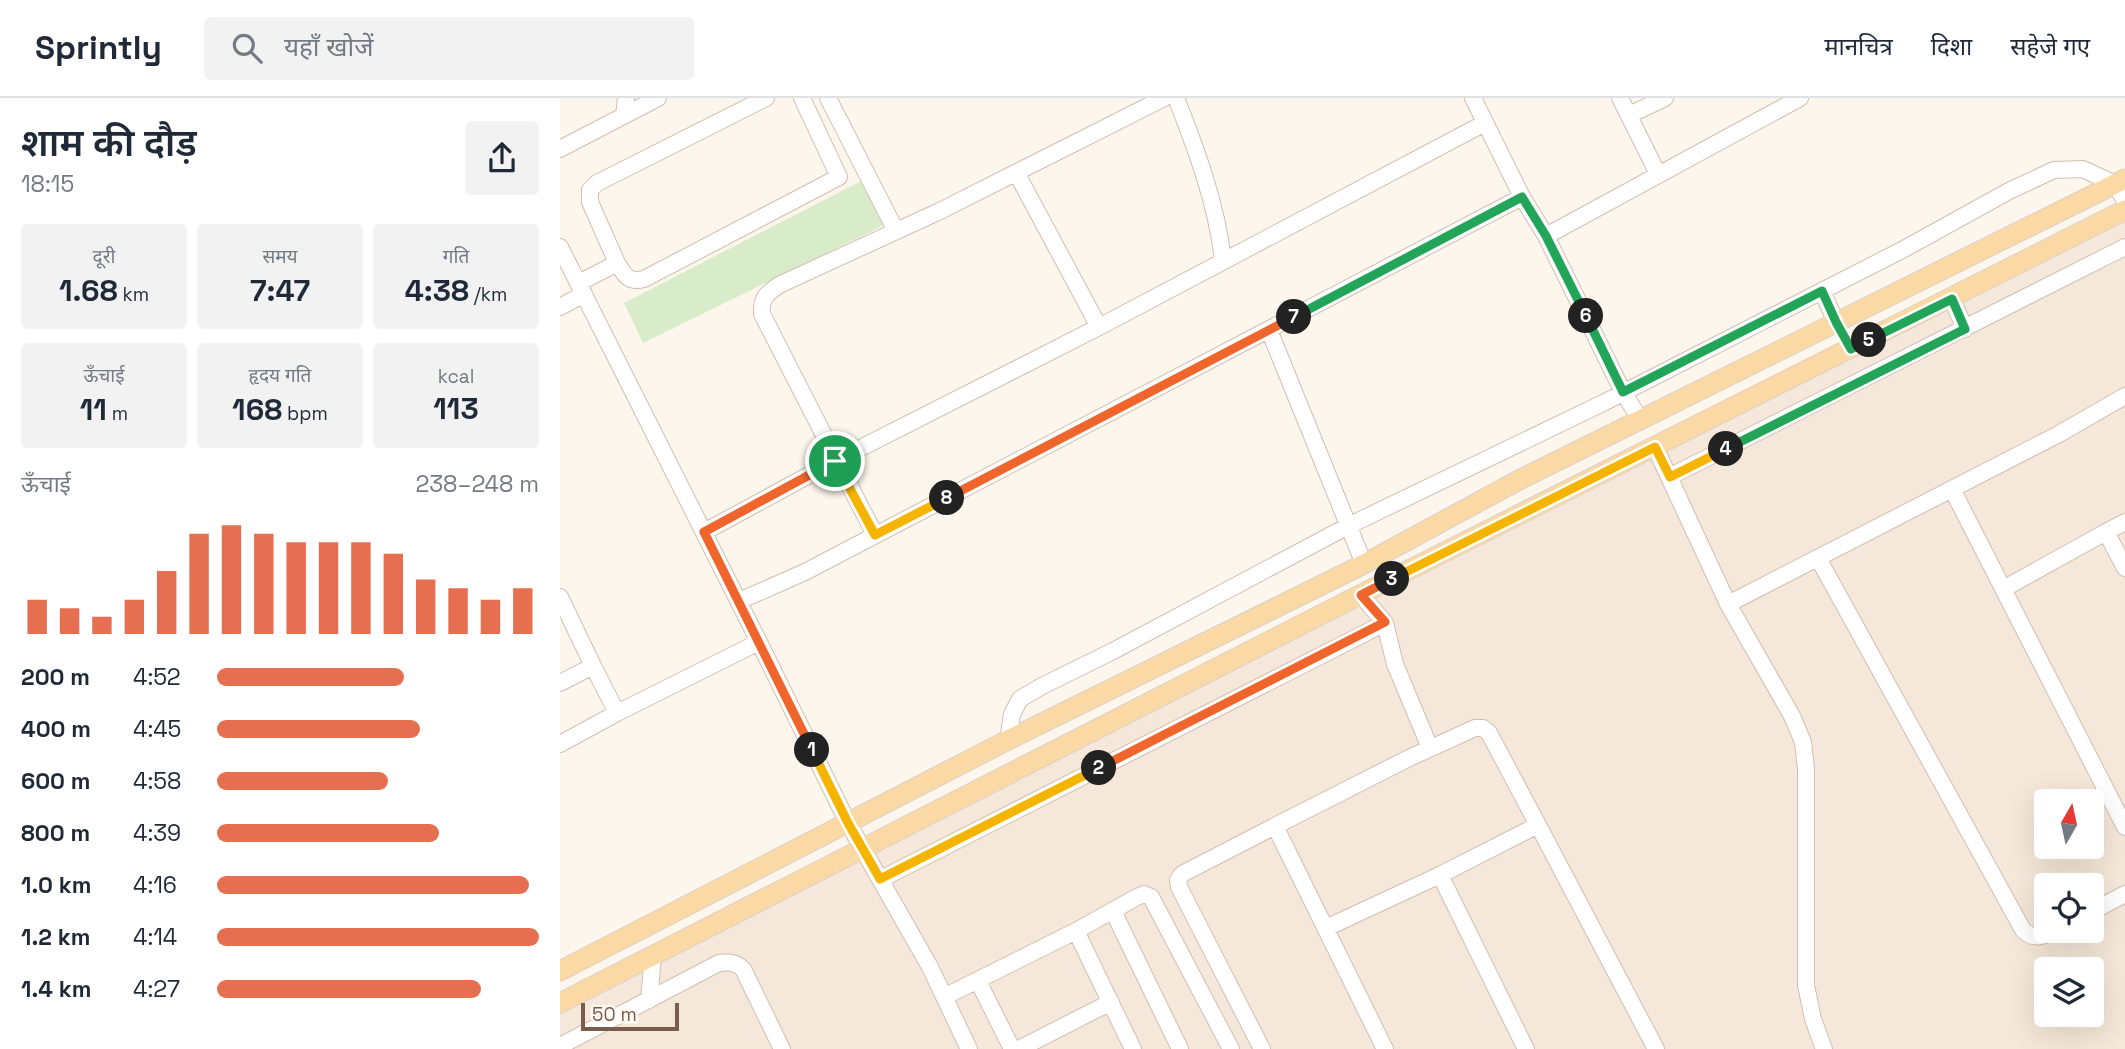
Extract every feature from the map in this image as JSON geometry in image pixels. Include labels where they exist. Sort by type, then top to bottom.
[{"type":"main road","points":[[560,971],[1008,740],[1364,564],[1519,481],[2120,181]]},
{"type":"main road","points":[[560,1003],[2125,210]]},
{"type":"main road","points":[[1836,322],[1851,349]]},
{"type":"main road","points":[[1641,421],[1655,447]]},
{"type":"street","points":[[624,116],[626,98]]},
{"type":"street","points":[[560,149],[658,98]]},
{"type":"street","points":[[766,98],[597,183],[590,190],[590,202],[626,277],[635,281],[644,279],[839,177],[802,98]]},
{"type":"street","points":[[828,98],[896,231]]},
{"type":"street","points":[[875,535],[762,314],[761,303],[764,295],[779,285],[1017,174],[1164,98]]},
{"type":"street","points":[[1177,98],[1192,136],[1213,206],[1223,261]]},
{"type":"street","points":[[1473,98],[1522,197],[1546,236],[1623,392],[1641,421]]},
{"type":"street","points":[[1620,98],[1658,174]]},
{"type":"street","points":[[1629,115],[1665,98]]},
{"type":"street","points":[[1546,236],[1800,98]]},
{"type":"street","points":[[704,532],[835,461],[1099,327],[1485,123]]},
{"type":"street","points":[[1008,740],[1012,714],[1020,699],[1348,526],[1623,392],[1904,249],[2008,191],[2054,170],[2083,169],[2120,181],[2125,201]]},
{"type":"street","points":[[1017,174],[1099,327]]},
{"type":"street","points":[[739,601],[805,572],[1522,197]]},
{"type":"street","points":[[560,247],[848,823],[944,997],[969,1049]]},
{"type":"street","points":[[1670,477],[2125,247]]},
{"type":"street","points":[[560,307],[581,288],[617,263]]},
{"type":"street","points":[[1822,291],[1836,322]]},
{"type":"street","points":[[1952,299],[1965,329]]},
{"type":"street","points":[[1269,330],[1364,564]]},
{"type":"street","points":[[1728,604],[2059,434],[2125,396]]},
{"type":"street","points":[[1655,447],[1728,604],[1792,716],[1803,743],[1806,769],[1806,985],[1813,1019],[1825,1049]]},
{"type":"street","points":[[1952,489],[2125,827]]},
{"type":"street","points":[[2003,589],[2125,522]]},
{"type":"street","points":[[2106,532],[2125,568]]},
{"type":"street","points":[[1818,558],[2023,930],[2034,937]]},
{"type":"street","points":[[1361,595],[1385,622],[1395,664],[1430,748]]},
{"type":"street","points":[[560,597],[617,713]]},
{"type":"street","points":[[880,879],[1385,622]]},
{"type":"street","points":[[560,744],[759,642]]},
{"type":"street","points":[[560,683],[593,667]]},
{"type":"street","points":[[1262,1049],[1179,887],[1178,880],[1182,874],[1430,748],[1475,728],[1483,728],[1489,733],[1656,1049]]},
{"type":"street","points":[[1326,928],[1440,875],[1538,825]]},
{"type":"street","points":[[1275,826],[1385,1049]]},
{"type":"street","points":[[1440,875],[1526,1049]]},
{"type":"street","points":[[944,997],[1144,894],[1151,897],[1231,1049]]},
{"type":"street","points":[[2104,905],[2125,894]]},
{"type":"street","points":[[1113,911],[1180,1049]]},
{"type":"street","points":[[1076,931],[1133,1049]]},
{"type":"street","points":[[649,1000],[653,956]]},
{"type":"street","points":[[560,1046],[719,963],[737,964],[743,969],[782,1049]]},
{"type":"street","points":[[978,981],[1012,1049]]},
{"type":"street","points":[[1019,1049],[1111,1002]]},
{"type":"shaded area","points":[[2125,213],[2125,1049],[560,1049],[560,1013]]},
{"type":"green space","points":[[863,180],[884,225],[643,343],[624,303]]},
{"type":"route","points":[[1522,197],[1546,236],[1623,392],[1822,291],[1851,349],[1952,299],[1965,329],[1670,477],[1655,447],[1385,582],[1361,595],[1385,622],[880,879],[848,823],[704,532],[835,461],[875,535],[1522,197]]}]
